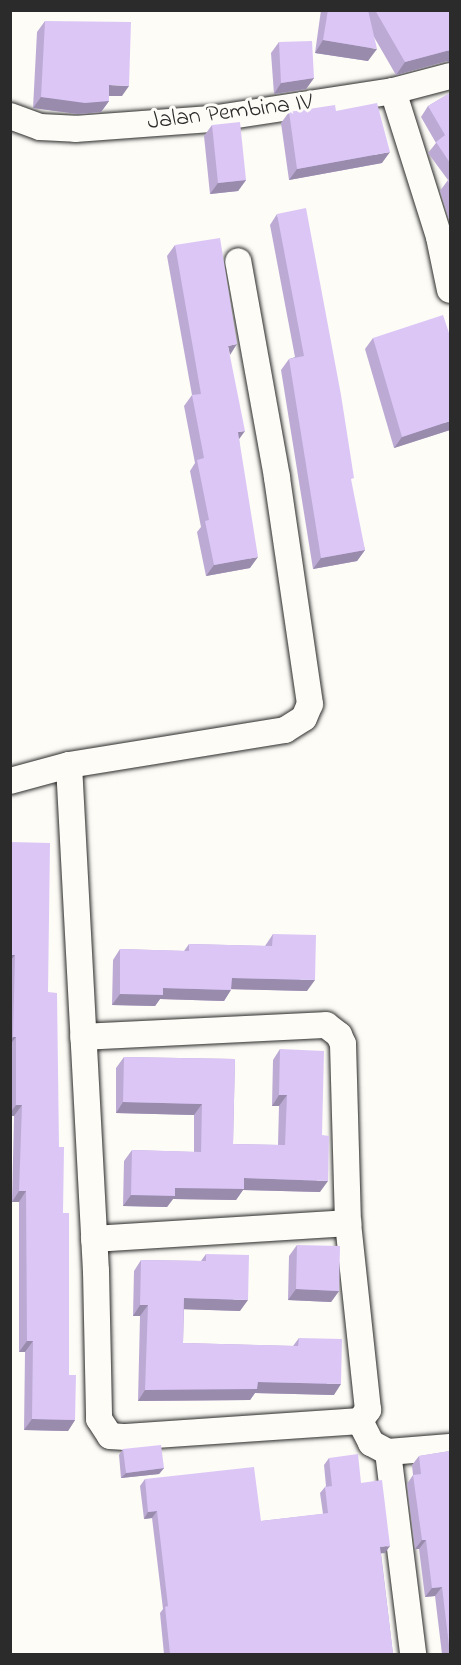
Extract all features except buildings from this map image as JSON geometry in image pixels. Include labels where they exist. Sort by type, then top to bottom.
[{"type":"street","name":"Jalan Pembina IV","points":[[10,116],[40,127],[75,129],[211,118],[393,91],[450,76]]},
{"type":"street","points":[[393,91],[440,237],[450,290]]},
{"type":"street","points":[[10,781],[69,765],[285,730],[304,718],[310,704],[277,477],[238,261]]},
{"type":"street","points":[[69,765],[94,1239],[99,1419],[110,1436],[360,1421]]},
{"type":"street","points":[[83,1037],[326,1025],[334,1029],[343,1044],[348,1223],[368,1410],[360,1421]]},
{"type":"street","points":[[94,1239],[348,1223]]},
{"type":"street","points":[[360,1421],[371,1443],[388,1452],[450,1447]]},
{"type":"street","points":[[388,1452],[413,1654]]}]
